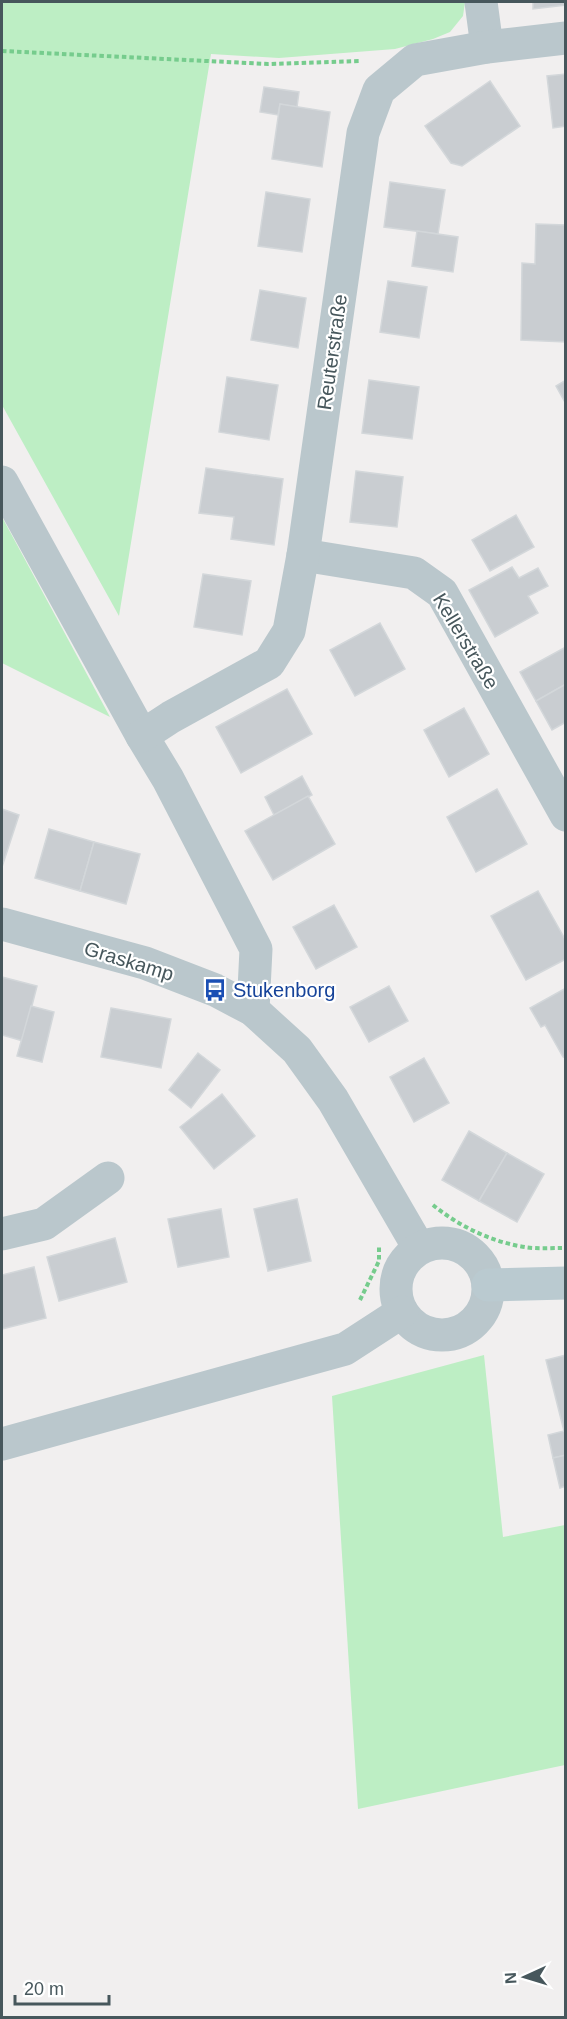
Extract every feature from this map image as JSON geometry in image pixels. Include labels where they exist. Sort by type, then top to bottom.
[{"type":"street","points":[[481,2],[487,47]]},
{"type":"street","name":"Reuterstraße","points":[[142,736],[171,717],[269,663],[289,631],[303,555],[363,133],[379,90],[415,60],[487,47],[566,38]]},
{"type":"street","points":[[2,482],[168,779],[256,949],[253,1010],[297,1050],[327,1092],[419,1248]]},
{"type":"street","name":"Kellerstraße","points":[[303,555],[414,573],[442,593],[566,815]]},
{"type":"street","name":"Graskamp","points":[[2,924],[145,963],[215,990],[253,1010]]},
{"type":"street","points":[[2,1234],[44,1224],[108,1178]]},
{"type":"street","points":[[441,1242],[464,1247],[481,1263],[488,1285],[486,1305],[474,1322],[456,1333],[436,1335],[417,1327],[402,1312],[396,1295],[397,1277],[405,1260],[419,1248],[441,1242]]},
{"type":"street","points":[[488,1285],[566,1283]]},
{"type":"street","points":[[2,1444],[345,1349],[402,1312]]},
{"type":"path","points":[[2,51],[267,64],[362,62]]},
{"type":"path","points":[[356,1306],[379,1261],[378,1228],[423,1197],[453,1221],[496,1240],[526,1248],[566,1248]]},
{"type":"green space","points":[[2,2],[465,2],[463,16],[450,32],[395,49],[279,58],[211,54],[119,616],[2,405]]},
{"type":"green space","points":[[2,517],[110,717],[2,663]]},
{"type":"green space","points":[[484,1355],[503,1537],[565,1525],[565,1765],[358,1809],[332,1396]]},
{"type":"building","points":[[533,2],[566,2],[566,5],[533,9]]},
{"type":"building","points":[[566,74],[566,126],[553,128],[547,76]]},
{"type":"building","points":[[490,81],[520,126],[462,166],[451,163],[425,126]]},
{"type":"building","points":[[264,87],[299,92],[297,107],[280,104],[278,115],[260,112]]},
{"type":"building","points":[[280,104],[330,112],[322,167],[272,159]]},
{"type":"building","points":[[390,182],[445,190],[438,234],[384,227]]},
{"type":"building","points":[[266,192],[310,199],[302,252],[258,246]]},
{"type":"building","points":[[536,224],[566,225],[566,342],[521,340],[522,263],[535,264]]},
{"type":"building","points":[[417,231],[458,237],[453,272],[412,266]]},
{"type":"building","points":[[388,281],[427,287],[419,338],[380,332]]},
{"type":"building","points":[[260,290],[306,298],[298,348],[251,340]]},
{"type":"building","points":[[227,377],[278,385],[269,440],[219,432]]},
{"type":"building","points":[[369,380],[419,387],[412,439],[362,433]]},
{"type":"building","points":[[566,380],[566,404],[556,386]]},
{"type":"building","points":[[206,468],[283,479],[274,545],[231,539],[234,517],[199,513]]},
{"type":"building","points":[[356,471],[403,477],[397,527],[350,522]]},
{"type":"building","points":[[516,515],[534,547],[490,571],[472,540]]},
{"type":"building","points":[[512,567],[519,578],[538,568],[548,586],[528,596],[538,613],[495,637],[469,590]]},
{"type":"building","points":[[203,574],[251,581],[242,635],[194,627]]},
{"type":"building","points":[[380,623],[405,669],[355,696],[330,650]]},
{"type":"building","points":[[564,648],[566,651],[566,684],[536,701],[520,672]]},
{"type":"building","points":[[566,684],[566,722],[552,730],[536,701]]},
{"type":"building","points":[[287,689],[312,734],[241,773],[216,727]]},
{"type":"building","points":[[464,708],[489,754],[449,777],[424,730]]},
{"type":"building","points":[[302,776],[312,795],[274,815],[265,797]]},
{"type":"building","points":[[497,789],[527,844],[476,872],[447,817]]},
{"type":"building","points":[[308,796],[335,844],[273,880],[245,831]]},
{"type":"building","points":[[2,809],[19,815],[2,867]]},
{"type":"building","points":[[49,829],[94,842],[80,891],[35,878]]},
{"type":"building","points":[[94,842],[140,854],[126,904],[80,891]]},
{"type":"building","points":[[538,891],[566,941],[566,959],[526,980],[491,916]]},
{"type":"building","points":[[334,905],[357,947],[316,969],[293,927]]},
{"type":"building","points":[[2,977],[37,986],[23,1041],[2,1035]]},
{"type":"building","points":[[389,986],[408,1021],[369,1042],[350,1007]]},
{"type":"building","points":[[566,988],[566,1058],[563,1057],[545,1025],[541,1027],[530,1008]]},
{"type":"building","points":[[31,1006],[54,1012],[42,1062],[17,1056]]},
{"type":"building","points":[[111,1008],[171,1019],[161,1068],[101,1057]]},
{"type":"building","points":[[198,1053],[220,1070],[191,1108],[169,1090]]},
{"type":"building","points":[[424,1058],[449,1103],[414,1122],[390,1077]]},
{"type":"building","points":[[222,1094],[255,1136],[214,1169],[180,1127]]},
{"type":"building","points":[[469,1131],[507,1153],[479,1201],[442,1180]]},
{"type":"building","points":[[507,1153],[544,1174],[517,1222],[479,1201]]},
{"type":"building","points":[[297,1199],[311,1261],[268,1271],[254,1209]]},
{"type":"building","points":[[221,1209],[229,1257],[178,1267],[168,1219]]},
{"type":"building","points":[[115,1238],[127,1282],[59,1301],[47,1257]]},
{"type":"building","points":[[34,1267],[46,1318],[2,1329],[2,1275]]},
{"type":"building","points":[[566,1355],[566,1455],[553,1458],[548,1435],[564,1431],[546,1360]]},
{"type":"building","points":[[566,1455],[566,1486],[560,1488],[553,1458]]},
{"type":"place","name":"Stukenborg","points":[[215,990]]}]
